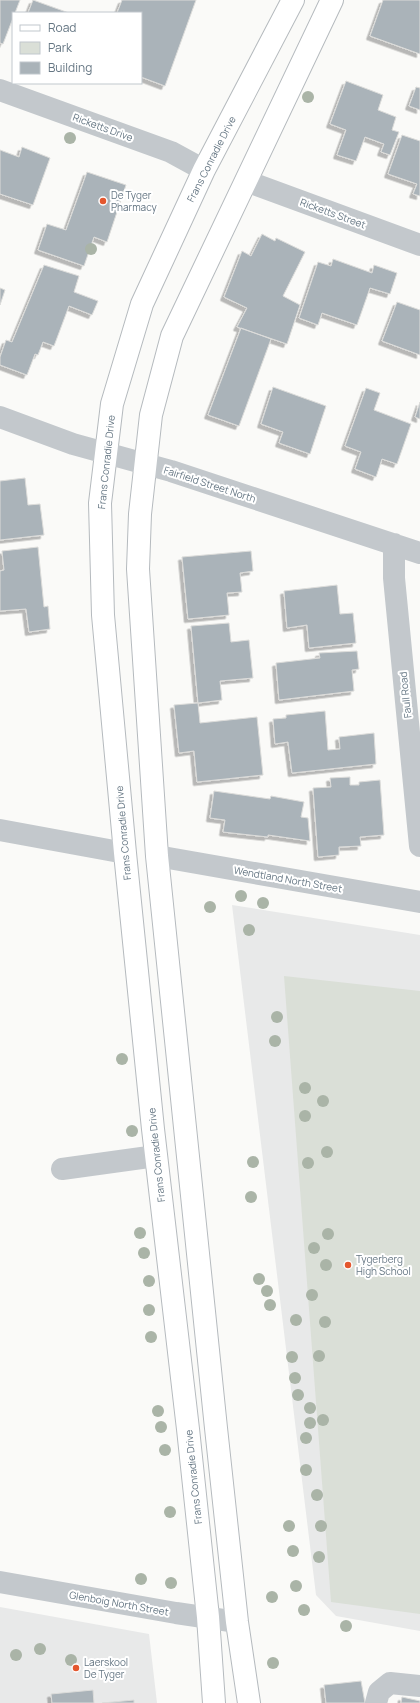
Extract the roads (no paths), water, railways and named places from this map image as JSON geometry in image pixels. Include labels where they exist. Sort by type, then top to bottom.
[{"type":"main road","name":"Frans Conradie Drive","points":[[214,1703],[208,1617],[156,1156],[124,853],[103,615],[100,503],[112,404],[142,304],[204,170],[294,0]]},
{"type":"main road","points":[[249,1703],[238,1622],[214,1412],[157,856],[138,569],[140,514],[152,415],[172,336],[332,0]]},
{"type":"street","name":"Ricketts Drive","points":[[0,90],[171,152],[204,170]]},
{"type":"street","name":"Ricketts Street","points":[[246,181],[420,245]]},
{"type":"street","name":"Fairfield Street North","points":[[0,417],[73,444],[145,463],[420,553]]},
{"type":"street","name":"Faull Road","points":[[394,544],[394,578],[420,846]]},
{"type":"street","points":[[0,830],[124,853]]},
{"type":"street","name":"Wendtland North Street","points":[[157,856],[420,902]]},
{"type":"street","points":[[62,1169],[156,1156]]},
{"type":"street","name":"Glenboig North Street","points":[[0,1582],[176,1613],[238,1622]]},
{"type":"street","points":[[376,1703],[379,1692],[390,1683],[420,1686]]},
{"type":"place","name":"De Tyger Pharmacy","points":[[103,201]]},
{"type":"place","name":"Tygerberg High School","points":[[348,1265]]},
{"type":"place","name":"Laerskool De Tyger","points":[[76,1668]]}]
